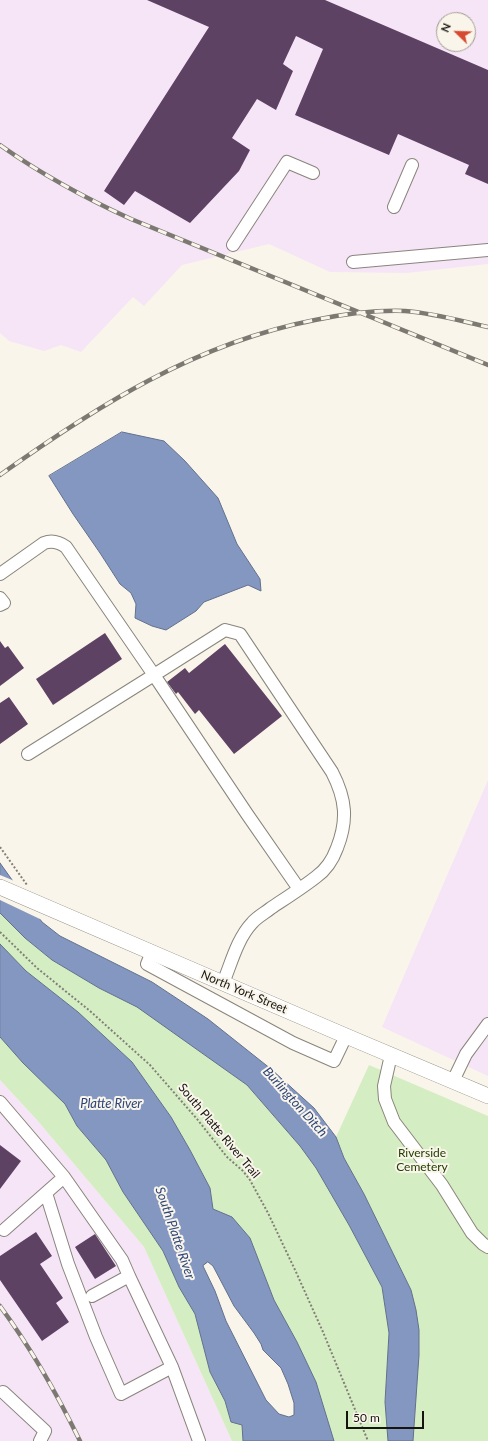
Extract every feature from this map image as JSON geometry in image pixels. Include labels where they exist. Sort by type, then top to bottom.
[{"type":"main road","name":"North York Street","points":[[0,887],[488,1096]]},
{"type":"lane","points":[[233,245],[287,162],[313,174]]},
{"type":"lane","points":[[394,207],[412,165]]},
{"type":"lane","points":[[352,262],[488,250]]},
{"type":"lane","points":[[0,574],[44,543],[49,541],[61,543],[66,547],[299,889]]},
{"type":"lane","points":[[28,754],[226,630],[240,634],[332,772],[338,785],[344,813],[343,828],[335,853],[328,865],[317,876],[251,924],[239,946],[223,983]]},
{"type":"lane","points":[[152,952],[147,964],[293,1043],[334,1060],[346,1036]]},
{"type":"lane","points":[[453,1081],[466,1054],[486,1029]]},
{"type":"lane","points":[[391,1055],[384,1086],[385,1099],[394,1122],[442,1185],[472,1233],[488,1247]]},
{"type":"lane","points":[[0,1102],[64,1177],[122,1260],[172,1367],[199,1441]]},
{"type":"lane","points":[[4,1230],[64,1177]]},
{"type":"lane","points":[[46,1193],[68,1264],[96,1337],[121,1394],[172,1367]]},
{"type":"lane","points":[[92,1296],[129,1276]]},
{"type":"lane","points":[[1,1392],[45,1431],[40,1441]]},
{"type":"path","points":[[0,847],[30,889],[32,896],[31,900]]},
{"type":"path","name":"South Platte River Trail","points":[[0,932],[37,968],[90,1011],[150,1065],[197,1119],[227,1157],[243,1171],[250,1180],[296,1272],[323,1332],[368,1441]]},
{"type":"shaded area","points":[[0,0],[488,0],[488,264],[407,273],[330,272],[269,244],[182,265],[144,306],[133,297],[81,352],[61,345],[44,351],[9,341],[0,333]]},
{"type":"shaded area","points":[[488,780],[488,1076],[382,1027]]},
{"type":"shaded area","points":[[0,1080],[37,1120],[144,1247],[232,1441],[0,1441]]},
{"type":"green space","points":[[0,913],[25,938],[52,960],[99,988],[137,1006],[247,1085],[300,1146],[316,1168],[349,1225],[382,1287],[389,1333],[385,1402],[388,1441],[334,1441],[316,1382],[297,1342],[274,1300],[250,1238],[232,1217],[213,1209],[210,1188],[190,1150],[171,1117],[132,1062],[78,1012],[26,971],[0,944]]},
{"type":"green space","points":[[0,1037],[23,1063],[65,1104],[77,1126],[106,1160],[123,1192],[163,1251],[179,1287],[195,1314],[210,1372],[225,1401],[231,1422],[242,1425],[243,1441],[232,1441],[144,1247],[37,1120],[0,1080]]},
{"type":"green space","name":"Riverside Cemetery","points":[[369,1065],[488,1116],[488,1441],[413,1441],[415,1410],[411,1290],[364,1194],[344,1158],[336,1137]]},
{"type":"water","points":[[122,432],[164,441],[185,461],[218,498],[237,544],[260,579],[261,591],[248,585],[204,602],[196,611],[166,630],[152,626],[135,618],[136,604],[131,593],[120,584],[49,476]]},
{"type":"water","name":"Burlington Ditch","points":[[0,863],[42,922],[60,936],[152,982],[208,1019],[271,1069],[314,1108],[336,1137],[344,1158],[364,1194],[411,1290],[419,1330],[419,1355],[413,1441],[388,1441],[385,1402],[389,1333],[382,1287],[349,1225],[316,1168],[300,1146],[247,1085],[137,1007],[99,988],[52,960],[25,938],[0,913]]},
{"type":"water","name":"Platte River","points":[[0,944],[26,971],[78,1012],[132,1062],[171,1117],[210,1188],[213,1209],[232,1217],[250,1238],[274,1300],[297,1342],[316,1382],[334,1441],[243,1441],[242,1425],[231,1422],[225,1401],[210,1372],[195,1314],[179,1287],[163,1251],[123,1192],[106,1160],[77,1126],[65,1104],[23,1063],[0,1037]],"holes":[[[208,1262],[213,1266],[234,1306],[254,1333],[263,1350],[281,1368],[294,1403],[294,1415],[289,1417],[279,1414],[266,1400],[226,1321],[215,1291],[203,1266]]]},
{"type":"pier","points":[[0,875],[17,882],[36,908],[42,920],[0,900]]},
{"type":"building","points":[[147,0],[325,0],[436,48],[436,52],[446,52],[488,70],[488,184],[465,174],[469,165],[398,134],[389,155],[295,115],[323,49],[296,36],[283,64],[293,71],[276,110],[257,99],[232,138],[250,150],[239,171],[190,223],[135,191],[124,205],[104,191],[209,27]]},
{"type":"building","points":[[105,633],[122,659],[53,705],[36,679]]},
{"type":"building","points":[[0,641],[5,648],[8,646],[24,668],[0,686]]},
{"type":"building","points":[[225,644],[282,716],[234,754],[199,710],[195,714],[178,692],[176,694],[167,682],[185,668],[189,673]]},
{"type":"building","points":[[9,697],[28,724],[0,744],[0,703]]},
{"type":"building","points":[[0,1145],[21,1161],[0,1189]]},
{"type":"building","points":[[36,1232],[52,1256],[40,1264],[63,1298],[56,1303],[69,1322],[42,1341],[0,1280],[0,1256]]},
{"type":"building","points":[[95,1234],[116,1266],[95,1279],[75,1247]]},
{"type":"railway","points":[[0,145],[31,166],[64,185],[131,219],[488,365]]},
{"type":"railway","points":[[0,475],[73,425],[149,380],[229,344],[271,330],[337,316],[394,311],[426,314],[488,327]]},
{"type":"railway","points":[[0,1306],[43,1372],[80,1441]]},
{"type":"water label","name":"South Platte River","points":[[175,1233]]}]
